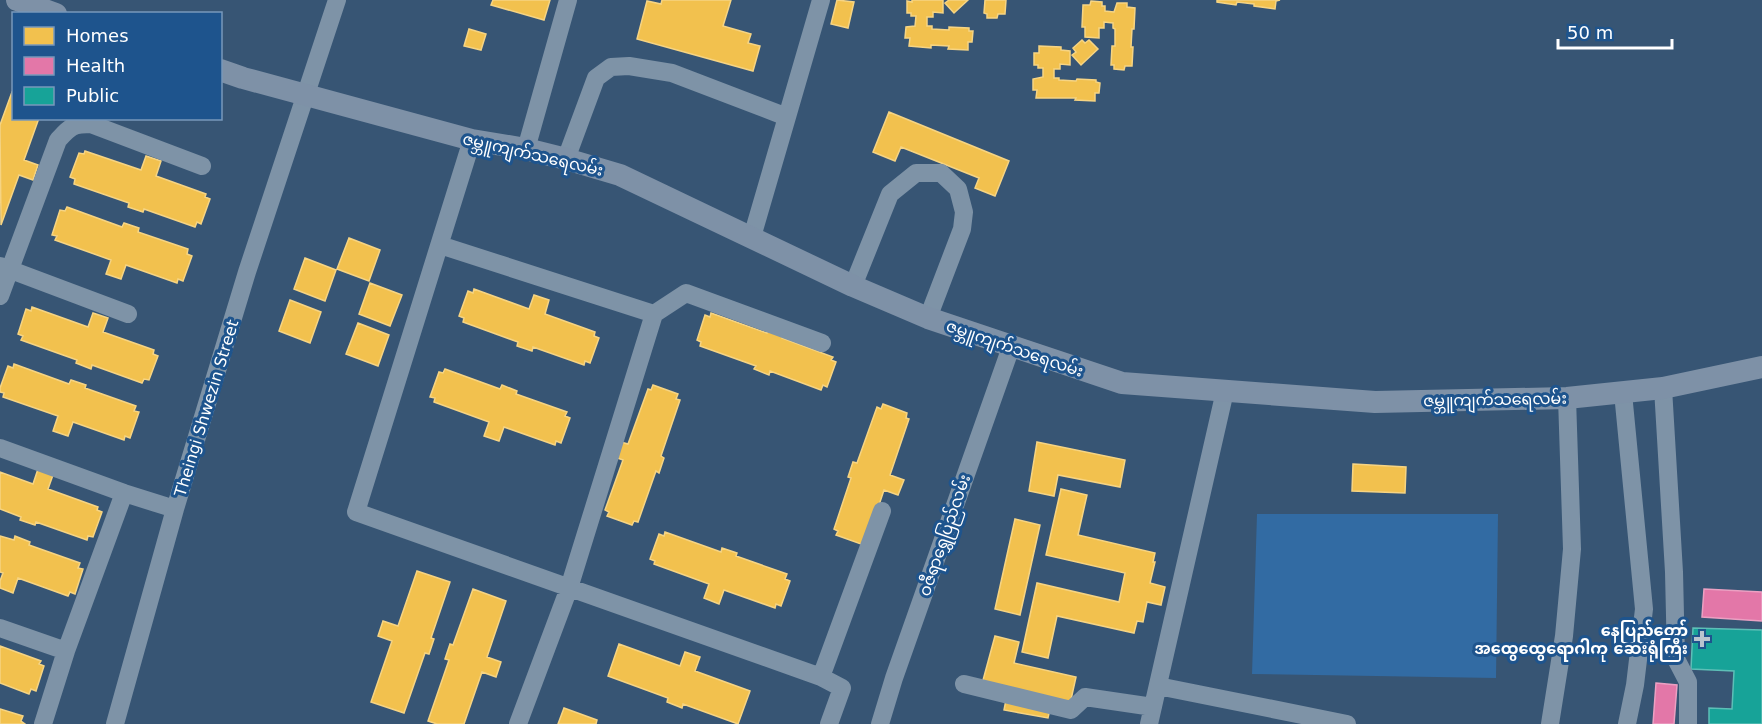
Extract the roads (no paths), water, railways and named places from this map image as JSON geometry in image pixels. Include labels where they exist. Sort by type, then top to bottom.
[{"type":"main road","points":[[17,0],[50,12]]},
{"type":"main road","name":"ဇမ္ဘူကျက်သရေလမ်း","points":[[222,71],[472,140],[526,149],[620,175],[853,286],[928,318],[1122,383],[1376,402],[1568,398],[1663,388],[1762,367]]},
{"type":"street","name":"Theingi Shwezin Street","points":[[115,724],[175,509],[247,272],[337,0]]},
{"type":"street","points":[[526,149],[568,0]]},
{"type":"street","points":[[752,237],[821,0]]},
{"type":"street","points":[[566,159],[596,78],[611,68],[630,66],[672,73],[787,117]]},
{"type":"street","points":[[0,296],[5,268],[58,140],[69,128],[77,124],[91,124],[202,166]]},
{"type":"street","points":[[472,140],[356,513],[821,677],[842,688],[829,724]]},
{"type":"street","points":[[853,286],[890,194],[916,173],[941,173],[958,189],[964,212],[962,229],[928,318]]},
{"type":"street","points":[[440,245],[654,314]]},
{"type":"street","points":[[5,268],[128,314]]},
{"type":"street","points":[[518,724],[569,588],[654,314],[686,293],[822,343]]},
{"type":"street","name":"ဝဇီရာရွှေပြည်လမ်း","points":[[880,724],[894,678],[1011,347]]},
{"type":"street","points":[[1663,388],[1674,572],[1676,659],[1688,682],[1688,724]]},
{"type":"street","points":[[964,684],[1071,710],[1085,697],[1151,716],[1225,391]]},
{"type":"street","points":[[1623,393],[1644,609],[1635,685],[1627,724]]},
{"type":"street","points":[[1550,724],[1564,636],[1572,549],[1568,398]]},
{"type":"street","points":[[0,448],[123,493],[175,509]]},
{"type":"street","points":[[43,724],[66,651],[123,493]]},
{"type":"street","points":[[821,677],[882,511]]},
{"type":"street","points":[[0,628],[66,651]]},
{"type":"street","points":[[1158,686],[1347,724]]},
{"type":"place","name":"နေပြည်တော် အထွေထွေရောဂါကု ဆေးရုံကြီး","points":[[1702,639]]}]
